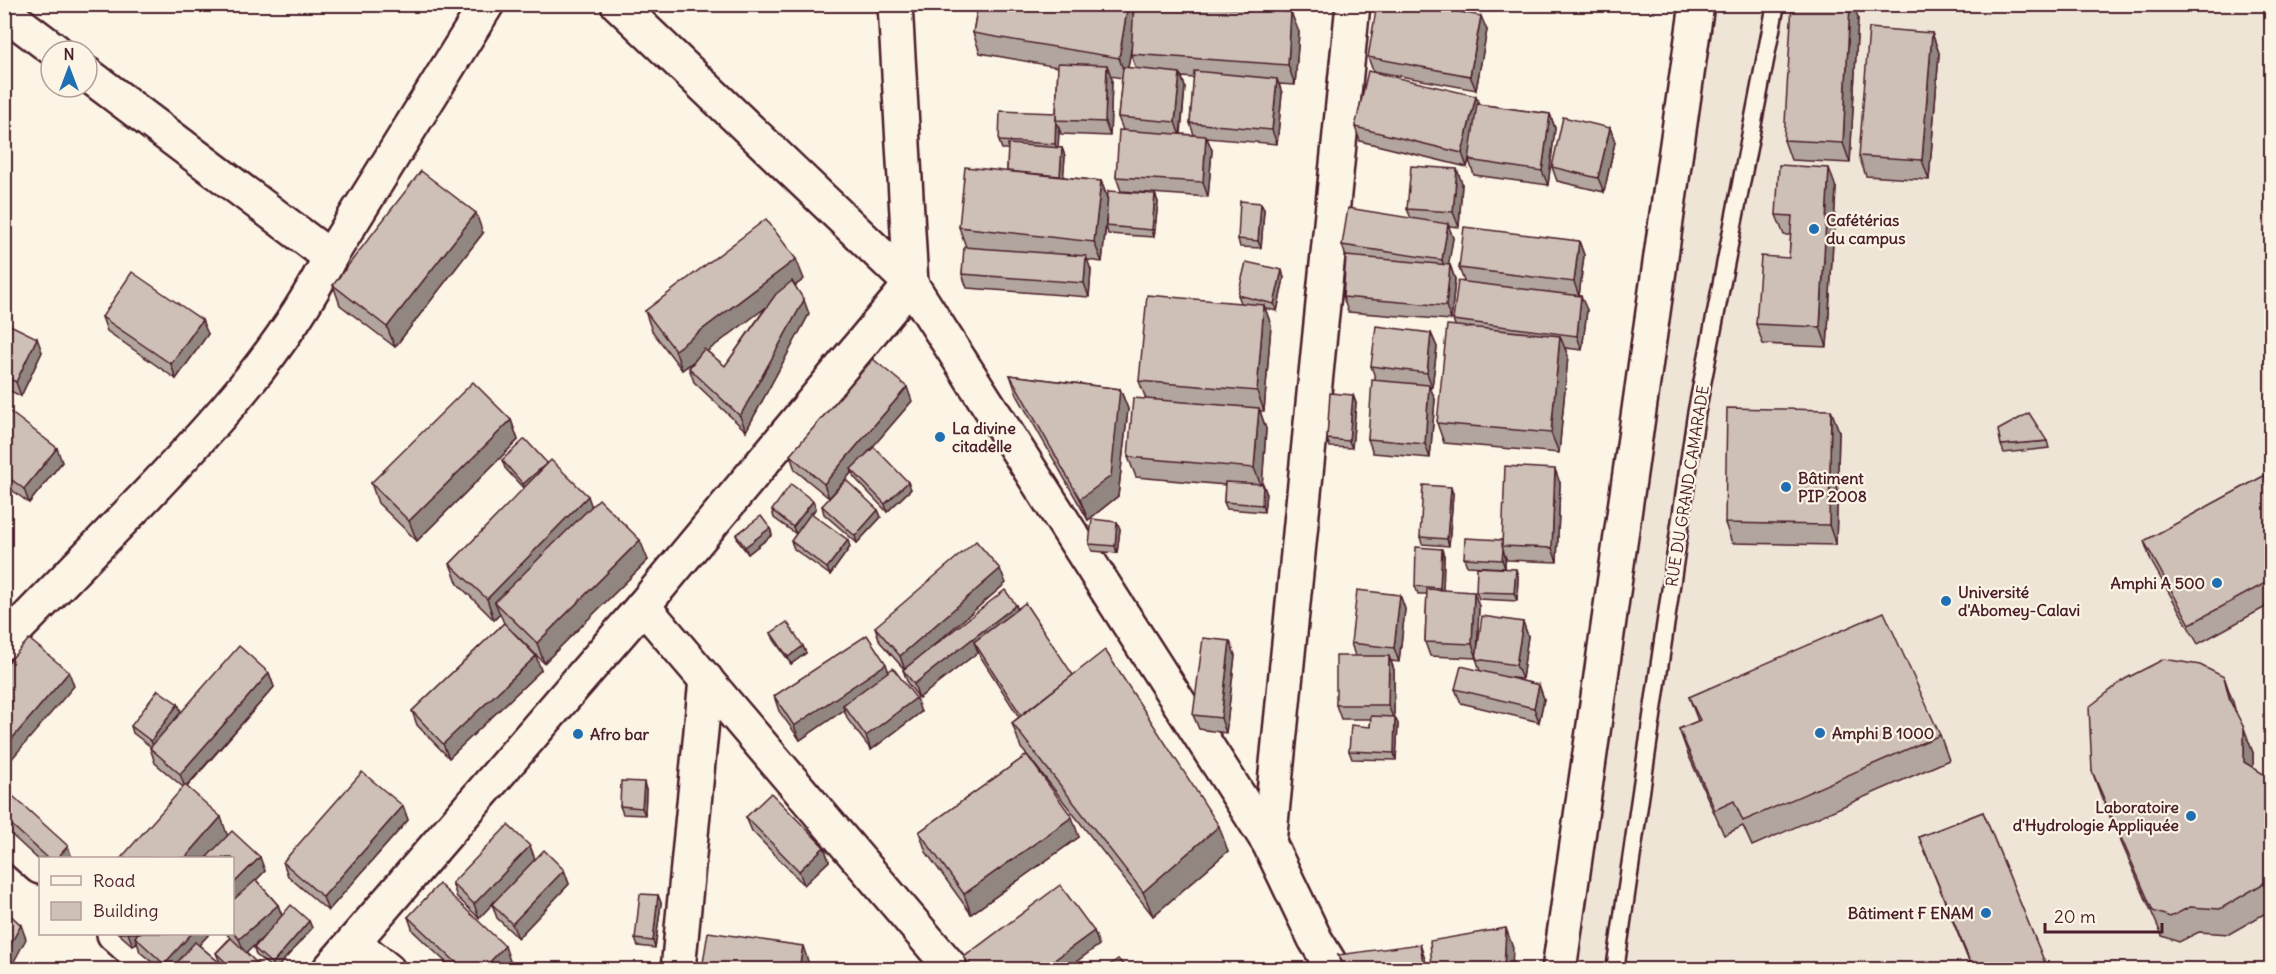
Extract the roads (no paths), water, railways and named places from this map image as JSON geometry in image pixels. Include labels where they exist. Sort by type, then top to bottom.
[{"type":"street","points":[[4,642],[215,423],[314,289],[330,257],[487,4]]},
{"type":"street","points":[[618,4],[911,284],[1269,843],[1312,954],[1334,969]]},
{"type":"street","points":[[329,969],[643,606],[911,284],[895,4]]},
{"type":"street","points":[[1269,843],[1353,4]]},
{"type":"street","points":[[1559,969],[1697,4]]},
{"type":"street","points":[[4,12],[40,39]]},
{"type":"street","points":[[99,83],[330,257]]},
{"type":"street","points":[[643,606],[953,969]]},
{"type":"street","points":[[678,969],[706,679]]},
{"type":"street","points":[[4,834],[39,866]]},
{"type":"street","points":[[116,935],[154,969]]},
{"type":"street","points":[[353,942],[388,969]]},
{"type":"lane","name":"RUE DU GRAND CAMARADE","points":[[1616,969],[1696,415],[1776,4]]},
{"type":"place","name":"Cafétérias du campus","points":[[1814,229]]},
{"type":"place","name":"La divine citadelle","points":[[940,437]]},
{"type":"place","name":"Bâtiment PIP 2008","points":[[1786,487]]},
{"type":"place","name":"Amphi A 500","points":[[2217,583]]},
{"type":"place","name":"Université d'Abomey-Calavi","points":[[1946,601]]},
{"type":"place","name":"Amphi B 1000","points":[[1820,733]]},
{"type":"place","name":"Afro bar","points":[[578,734]]},
{"type":"place","name":"Laboratoire d'Hydrologie Appliquée","points":[[2191,816]]},
{"type":"place","name":"Bâtiment F ENAM","points":[[1986,913]]}]
